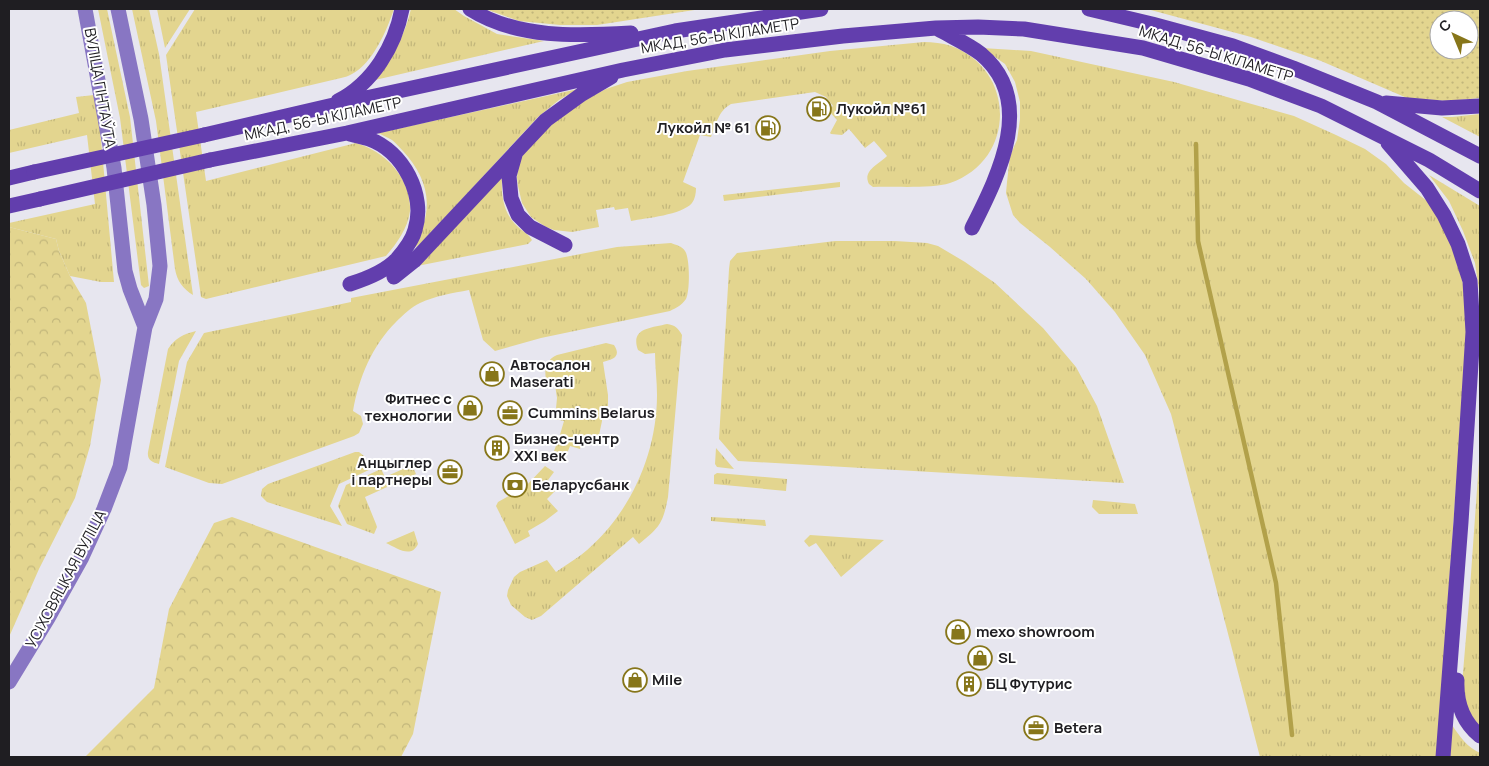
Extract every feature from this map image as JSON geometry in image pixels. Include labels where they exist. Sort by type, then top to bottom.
[{"type":"highway","points":[[329,106],[345,98],[376,68],[396,34],[402,9]]},
{"type":"highway","points":[[470,9],[484,18],[507,27],[556,34],[675,31]]},
{"type":"highway","name":"МКАД, 56-Ы КІЛАМЕТР","points":[[9,178],[675,31],[821,9]]},
{"type":"highway","name":"МКАД, 56-Ы КІЛАМЕТР","points":[[1089,9],[1233,46],[1293,68],[1377,102],[1480,156]]},
{"type":"highway","name":"МКАД, 56-Ы КІЛАМЕТР","points":[[9,206],[210,160],[347,134],[623,70],[725,50],[843,36],[936,28],[978,27],[1024,29],[1143,48],[1249,79],[1321,106],[1429,160],[1480,190]]},
{"type":"highway","points":[[936,28],[982,55],[995,70],[1006,88],[1010,112],[1009,135],[986,200],[972,228]]},
{"type":"highway","points":[[394,277],[414,261],[546,120],[582,94],[623,70]]},
{"type":"highway","points":[[1377,102],[1442,108],[1480,106]]},
{"type":"highway","points":[[347,134],[370,139],[385,148],[398,160],[414,185],[417,214],[415,230],[408,245],[396,261],[378,273],[350,284]]},
{"type":"highway","points":[[1382,136],[1427,188],[1444,215],[1458,244],[1470,281],[1473,332],[1443,757]]},
{"type":"highway","points":[[515,154],[509,176],[512,198],[518,215],[530,227],[565,245]]},
{"type":"highway","points":[[1480,335],[1456,695],[1465,718],[1480,736]]},
{"type":"main road","name":"ВУЛІЦА ГІНТАЎТА","points":[[86,9],[114,168],[125,271],[145,327]]},
{"type":"main road","name":"УСІХСВЯЦКАЯ ВУЛІЦА","points":[[9,682],[82,557],[104,509],[120,467],[145,327],[156,299],[160,266],[154,205],[141,120],[118,9]]},
{"type":"green space","points":[[98,9],[107,9],[130,117],[149,286],[144,288],[141,285],[120,118]]},
{"type":"green space","points":[[132,9],[149,9],[159,54],[193,295],[181,284],[175,269],[156,121]]},
{"type":"green space","points":[[157,9],[190,9],[165,48]]},
{"type":"green space","points":[[195,9],[394,9],[373,54],[360,69],[351,75],[196,112],[206,181],[356,143],[377,152],[395,168],[406,188],[409,199],[409,217],[398,241],[386,256],[206,299],[201,297],[166,55]]},
{"type":"green space","points":[[411,9],[454,9],[497,34],[544,41],[375,80],[401,37]]},
{"type":"green space","points":[[485,9],[701,9],[597,25],[560,25],[519,21]]},
{"type":"green space","points":[[1147,9],[1480,9],[1480,98],[1448,101],[1407,98],[1321,61],[1251,37]]},
{"type":"green space","points":[[924,42],[951,46],[972,58],[988,74],[997,93],[1000,115],[997,136],[988,155],[972,171],[950,183],[923,187],[873,187],[869,184],[868,175],[872,168],[887,156],[874,141],[865,148],[849,129],[842,135],[831,134],[837,120],[828,110],[833,106],[826,97],[815,92],[731,104],[723,110],[711,137],[700,135],[683,182],[696,188],[694,200],[687,207],[680,210],[631,221],[628,208],[615,210],[614,207],[596,210],[599,227],[572,232],[546,227],[531,217],[522,203],[517,177],[519,161],[522,155],[543,129],[588,98],[606,89],[627,82],[687,71],[830,51]]},
{"type":"green space","points":[[982,48],[1031,51],[1174,82],[1294,116],[1365,149],[1386,164],[1404,183],[1432,205],[1453,249],[1462,279],[1466,300],[1467,329],[1437,757],[1260,757],[1171,414],[1145,355],[1115,312],[1086,279],[1013,215],[1006,193],[1010,156],[1017,140],[1020,102],[1015,82],[1005,64]]},
{"type":"green space","points":[[578,89],[559,100],[538,117],[422,242],[412,250],[425,219],[427,205],[425,188],[414,165],[398,145],[378,133]]},
{"type":"green space","points":[[94,95],[100,129],[114,282],[101,282],[70,276],[56,239],[9,227],[9,223],[95,204],[87,135],[9,153],[9,130],[79,113],[76,97]]},
{"type":"green space","points":[[1480,114],[1480,137],[1442,117],[1452,117]]},
{"type":"green space","points":[[1429,175],[1480,206],[1479,290],[1475,263],[1463,231],[1449,201]]},
{"type":"green space","points":[[500,178],[502,179],[504,204],[509,216],[532,240],[528,244],[417,266]]},
{"type":"green space","points":[[840,182],[840,187],[724,201],[723,195]]},
{"type":"green space","points":[[9,227],[56,239],[70,276],[86,303],[101,380],[90,446],[75,498],[39,569],[9,637]]},
{"type":"green space","points":[[835,241],[927,243],[938,246],[995,283],[1043,328],[1076,367],[1097,406],[1124,483],[738,461],[719,439],[730,261],[737,253]]},
{"type":"green space","points":[[671,243],[685,251],[689,275],[686,299],[681,305],[670,311],[541,338],[495,351],[483,340],[469,290],[432,298],[404,314],[388,331],[373,352],[363,374],[353,411],[361,416],[363,424],[359,433],[222,484],[209,483],[165,467],[187,362],[204,333],[351,302],[351,298],[617,247]]},
{"type":"green space","points":[[667,324],[676,327],[682,335],[668,497],[660,524],[639,544],[633,537],[541,616],[532,620],[525,617],[511,605],[507,596],[514,577],[520,572],[547,560],[556,572],[581,555],[598,540],[613,522],[637,483],[646,462],[652,440],[656,418],[657,395],[655,353],[645,354],[638,350],[637,337],[644,330]]},
{"type":"green space","points":[[196,331],[179,361],[159,464],[150,460],[148,452],[168,349],[180,337]]},
{"type":"green space","points":[[606,343],[614,345],[617,352],[613,359],[603,362],[608,406],[602,407],[602,421],[598,440],[584,436],[580,449],[570,446],[566,456],[554,451],[564,421],[555,419],[557,398],[554,378],[546,379],[545,371],[547,365],[550,359],[557,355]]},
{"type":"green space","points":[[1480,447],[1480,728],[1470,714],[1462,684]]},
{"type":"green space","points":[[716,448],[734,469],[717,467],[715,464]]},
{"type":"green space","points":[[359,452],[364,456],[371,469],[339,484],[330,506],[342,526],[267,502],[261,496],[262,489],[268,484]]},
{"type":"green space","points":[[412,465],[416,474],[365,497],[377,527],[374,534],[347,524],[338,506],[346,485],[381,469],[385,477]]},
{"type":"green space","points":[[545,466],[554,472],[548,480],[557,489],[547,499],[558,511],[528,531],[530,536],[515,544],[496,506],[498,502],[525,487]]},
{"type":"green space","points":[[717,473],[787,479],[786,491],[714,484],[714,475]]},
{"type":"green space","points":[[1093,500],[1135,504],[1138,514],[1099,514],[1092,507]]},
{"type":"green space","points":[[232,517],[441,592],[413,734],[401,757],[85,757],[154,688],[169,609],[214,523]]},
{"type":"green space","points":[[711,517],[765,520],[766,526],[711,521]]},
{"type":"green space","points":[[414,531],[418,544],[412,551],[404,551],[386,543]]},
{"type":"green space","points":[[810,535],[884,540],[841,577],[816,543],[809,547],[804,541]]},
{"type":"green space","points":[[1452,725],[1468,745],[1480,753],[1480,757],[1450,757]]},
{"type":"waterway","points":[[1196,144],[1198,241],[1276,583],[1292,735]]},
{"type":"place","name":"Лукойл №61","points":[[819,109]]},
{"type":"place","name":"Лукойл № 61","points":[[768,128]]},
{"type":"place","name":"Автосалон Maserati","points":[[492,374]]},
{"type":"place","name":"Фитнес с технологии","points":[[470,408]]},
{"type":"place","name":"Cummins Belarus","points":[[510,413]]},
{"type":"place","name":"Бизнес-центр XXI век","points":[[497,448]]},
{"type":"place","name":"Анцыглер і партнеры","points":[[450,472]]},
{"type":"place","name":"Беларусбанк","points":[[515,485]]},
{"type":"place","name":"mexo showroom","points":[[958,632]]},
{"type":"place","name":"SL","points":[[980,658]]},
{"type":"place","name":"Mile","points":[[635,680]]},
{"type":"place","name":"БЦ Футурис","points":[[969,684]]},
{"type":"place","name":"Betera","points":[[1036,728]]}]
